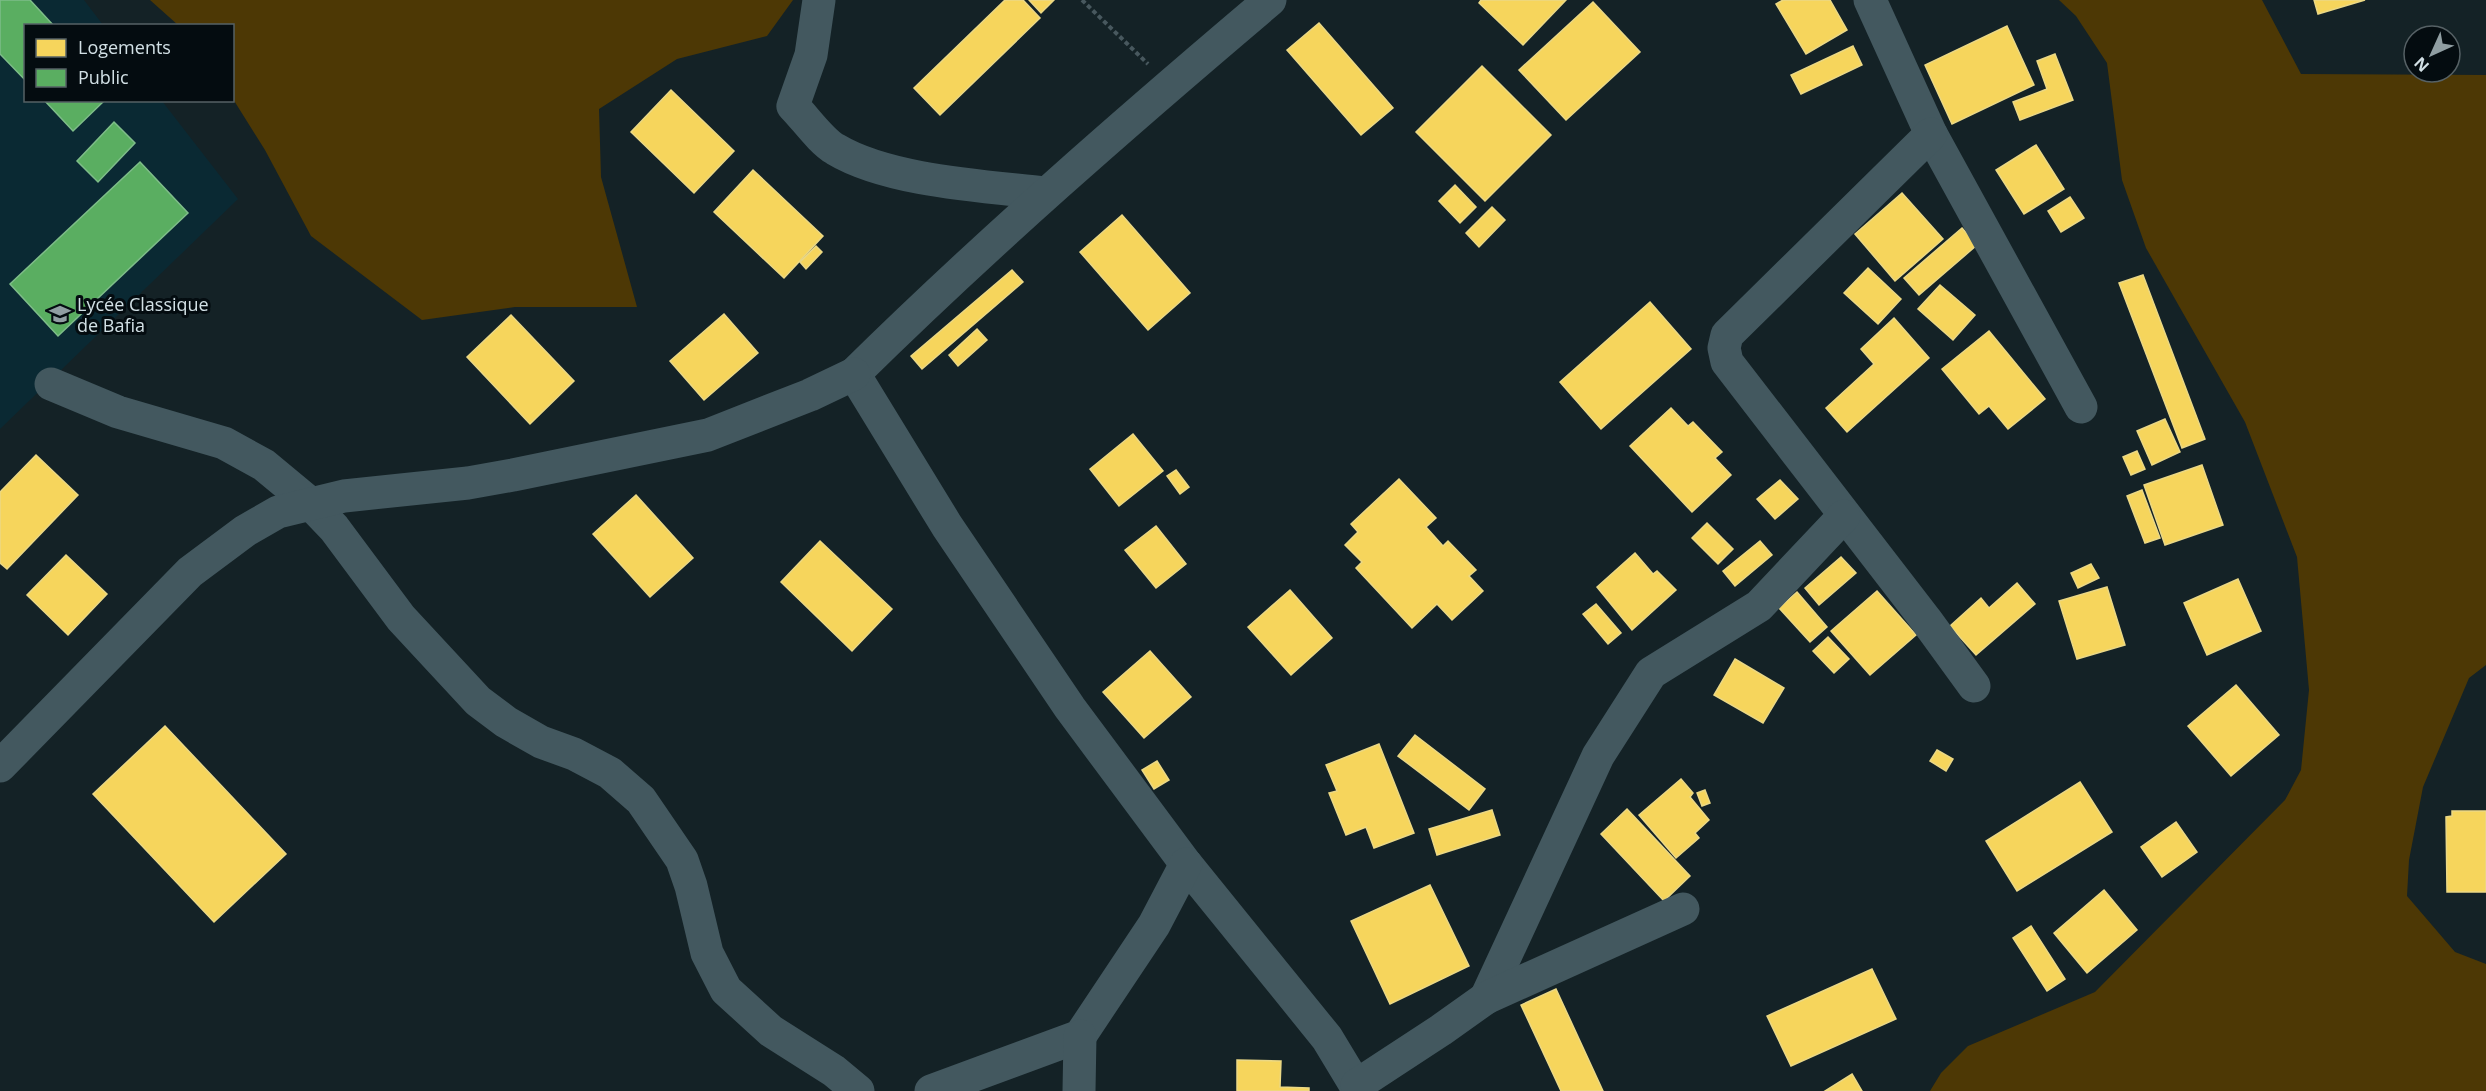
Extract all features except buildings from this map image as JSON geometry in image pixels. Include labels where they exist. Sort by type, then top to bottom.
[{"type":"street","points":[[819,0],[811,55],[794,106],[833,149],[870,165],[938,181],[1045,193]]},
{"type":"street","points":[[0,766],[190,572],[244,531],[278,512],[344,496],[468,483],[502,477],[708,435],[810,395],[854,374],[1045,193],[1270,0]]},
{"type":"street","points":[[1870,0],[1931,134],[2081,407]]},
{"type":"street","points":[[1931,134],[1727,335],[1724,348],[1727,362],[1926,620],[1974,686]]},
{"type":"street","points":[[854,374],[948,526],[1070,708],[1186,864],[1327,1038],[1358,1088],[1486,998],[1683,909]]},
{"type":"street","points":[[51,384],[118,412],[224,443],[264,465],[311,504],[334,528],[401,618],[478,701],[506,722],[541,742],[574,754],[610,773],[640,800],[682,860],[691,886],[707,953],[726,990],[771,1031],[834,1071],[858,1091]]},
{"type":"street","points":[[1486,998],[1598,756],[1651,673],[1759,606],[1844,516]]},
{"type":"street","points":[[1079,1091],[1080,1036],[1154,926],[1186,864]]},
{"type":"street","points":[[931,1091],[1080,1036]]},
{"type":"path","points":[[1082,0],[1171,86]]},
{"type":"shaded area","name":"Lycée Classique de Bafia","points":[[0,0],[84,0],[102,24],[24,24],[24,102],[163,102],[238,199],[0,429]]},
{"type":"shaded area","points":[[150,0],[793,0],[767,36],[677,59],[599,109],[601,177],[637,307],[515,307],[422,320],[311,236],[265,150],[234,101],[234,24],[177,24]]},
{"type":"shaded area","points":[[2059,0],[2262,0],[2301,74],[2402,75],[2402,84],[2462,84],[2462,75],[2486,75],[2486,665],[2469,678],[2423,787],[2409,860],[2407,896],[2455,952],[2486,964],[2486,1091],[1930,1091],[1941,1073],[1968,1046],[2095,992],[2285,800],[2301,770],[2309,690],[2297,557],[2245,422],[2146,248],[2122,180],[2107,63],[2076,16]]},
{"type":"place","name":"Lycée Classique de Bafia","points":[[60,314]]}]
